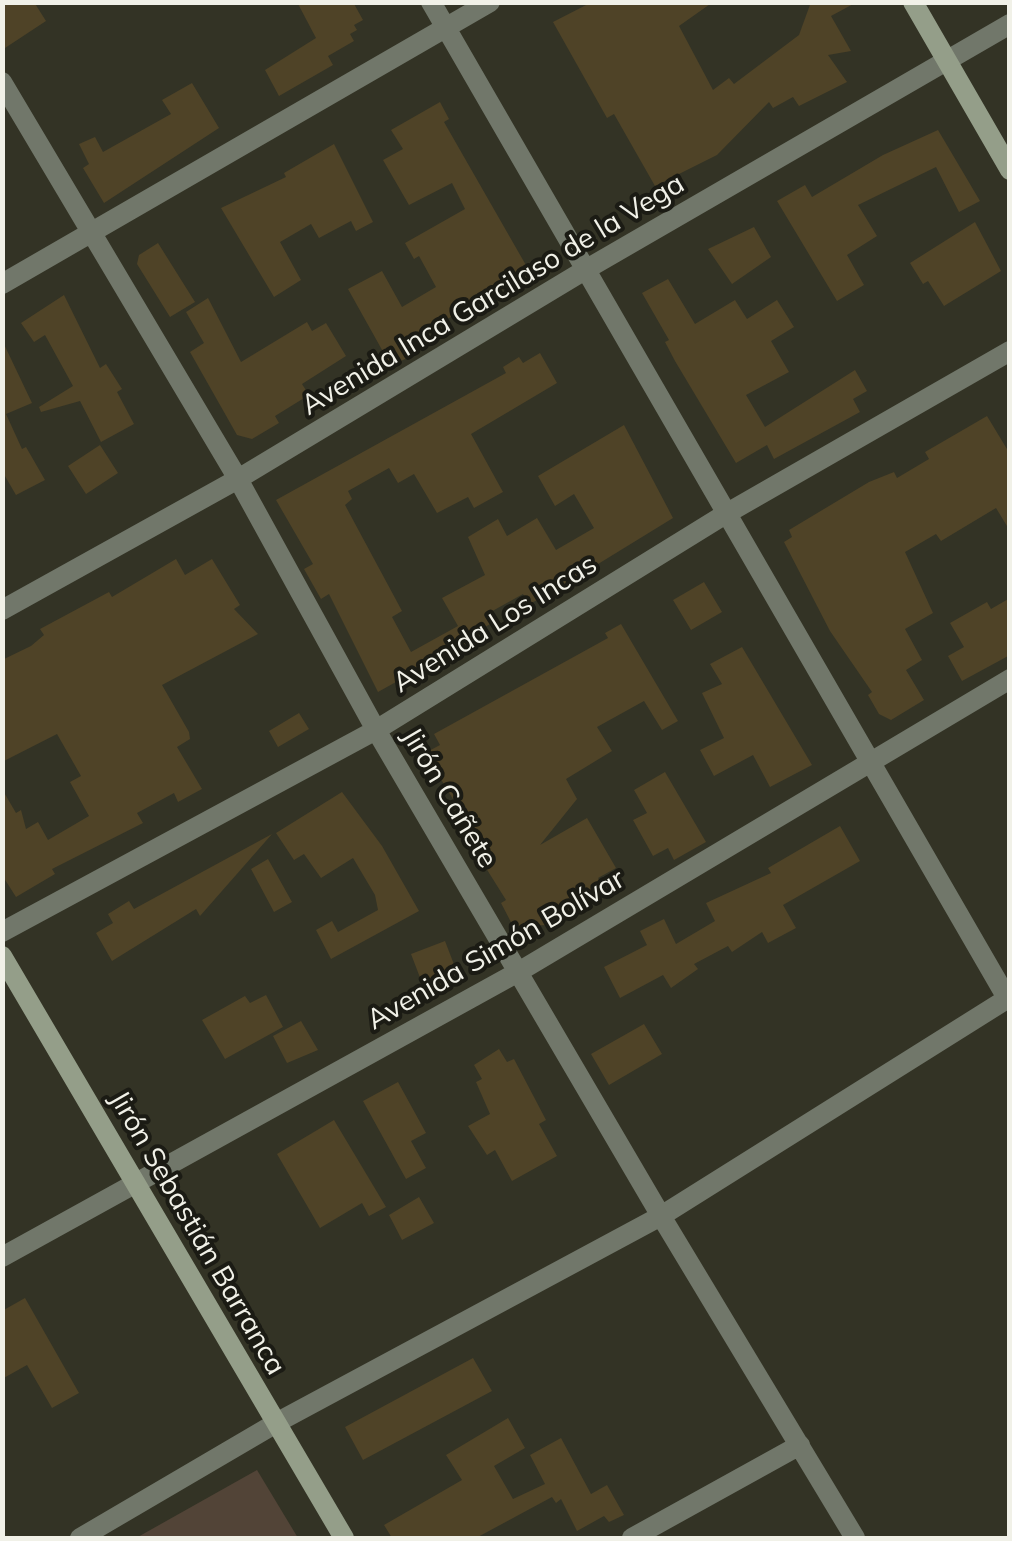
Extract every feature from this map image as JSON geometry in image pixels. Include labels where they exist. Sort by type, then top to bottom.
[{"type":"street","points":[[80,1538],[276,1423],[661,1216],[1008,997],[724,515],[431,2]]},
{"type":"street","points":[[2,284],[490,2]]},
{"type":"street","points":[[913,2],[1010,170]]},
{"type":"street","name":"Avenida Inca Garcilaso de la Vega","points":[[2,610],[238,479],[585,270],[1010,24]]},
{"type":"street","name":"Jirón Cañete","points":[[2,82],[238,479],[376,730],[855,1538]]},
{"type":"street","name":"Avenida Los Incas","points":[[2,932],[376,730],[724,515],[1010,351]]},
{"type":"street","name":"Avenida Simón Bolívar","points":[[2,1258],[520,972],[1010,678]]},
{"type":"street","name":"Jirón Sebastián Barranca","points":[[2,956],[344,1538]]},
{"type":"street","points":[[632,1538],[800,1444]]},
{"type":"shaded area","points":[[257,1470],[298,1538],[136,1538]]},
{"type":"building","points":[[9,2],[34,2],[46,21],[2,50],[2,7]]},
{"type":"building","points":[[297,2],[353,2],[363,20],[354,25],[357,30],[350,34],[354,41],[328,56],[333,65],[279,96],[265,70],[316,38]]},
{"type":"building","points":[[592,2],[713,2],[679,26],[713,90],[729,78],[734,84],[799,35],[811,2],[857,2],[831,16],[851,51],[828,55],[847,82],[799,106],[793,97],[773,108],[769,102],[717,155],[655,186],[614,114],[607,118],[553,22]]},
{"type":"building","points":[[192,83],[219,128],[104,203],[83,168],[89,164],[79,144],[95,137],[103,152],[171,114],[162,100]]},
{"type":"building","points":[[440,102],[449,119],[444,122],[527,267],[509,278],[513,284],[417,335],[420,341],[403,351],[407,358],[391,366],[348,289],[382,271],[402,307],[436,287],[419,256],[414,259],[405,243],[465,209],[452,183],[409,205],[383,160],[403,149],[391,130]]},
{"type":"building","points":[[938,130],[980,201],[959,212],[936,167],[858,205],[877,236],[847,255],[864,285],[837,301],[777,201],[805,185],[812,197],[883,155]]},
{"type":"building","points":[[334,144],[373,222],[356,231],[351,221],[319,238],[311,224],[280,242],[301,280],[274,297],[221,208],[286,177],[284,173]]},
{"type":"building","points":[[975,222],[1001,271],[944,306],[910,263]]},
{"type":"building","points":[[754,227],[771,257],[732,284],[708,249]]},
{"type":"building","points":[[158,243],[195,302],[170,317],[137,264],[139,255]]},
{"type":"building","points":[[668,279],[695,324],[735,300],[747,319],[777,300],[794,327],[771,341],[789,372],[746,395],[765,427],[855,370],[867,391],[853,399],[860,412],[774,459],[767,445],[736,463],[675,361],[665,342],[669,340],[642,293]]},
{"type":"building","points":[[64,295],[100,368],[106,364],[122,389],[117,392],[134,424],[101,442],[80,401],[41,412],[39,407],[73,386],[45,335],[34,342],[21,323]]},
{"type":"building","points":[[208,298],[241,362],[307,322],[312,331],[326,323],[346,356],[302,384],[309,395],[275,416],[279,423],[252,439],[237,435],[190,352],[204,343],[186,312]]},
{"type":"building","points":[[2,340],[32,403],[6,414],[22,449],[26,447],[45,480],[16,495],[2,471]]},
{"type":"building","points":[[540,353],[557,383],[471,434],[503,492],[474,508],[468,497],[437,513],[414,474],[398,483],[389,468],[348,491],[352,499],[345,505],[402,611],[392,617],[411,652],[458,626],[442,598],[485,575],[468,537],[498,519],[507,536],[537,518],[556,550],[594,528],[574,494],[555,506],[538,476],[624,425],[673,518],[546,596],[529,604],[523,594],[487,614],[492,623],[469,636],[471,640],[378,692],[329,594],[321,599],[304,569],[313,564],[276,500],[506,373],[503,367],[519,357],[523,363]]},
{"type":"building","points":[[987,416],[1010,454],[1010,531],[996,508],[941,541],[936,534],[905,552],[933,613],[905,629],[922,660],[906,670],[924,700],[891,720],[879,714],[868,695],[872,692],[830,631],[784,542],[792,537],[789,530],[869,482],[894,472],[897,478],[929,459],[925,452]]},
{"type":"building","points":[[100,445],[118,473],[86,494],[68,466]]},
{"type":"building","points":[[176,559],[185,575],[212,559],[240,605],[234,609],[258,634],[162,685],[189,732],[190,739],[177,747],[202,789],[178,802],[174,793],[137,813],[143,823],[52,869],[55,874],[16,897],[2,875],[2,789],[16,813],[21,810],[26,829],[38,822],[48,840],[89,816],[70,782],[81,776],[57,734],[2,762],[2,660],[31,646],[44,635],[40,629],[109,592],[112,597]]},
{"type":"building","points":[[704,582],[722,612],[691,630],[673,600]]},
{"type":"building","points":[[1010,598],[1010,655],[962,681],[948,656],[964,647],[950,623],[987,602],[991,609]]},
{"type":"building","points":[[621,624],[678,721],[662,730],[644,701],[597,727],[612,751],[566,779],[577,799],[540,845],[587,818],[616,868],[598,878],[604,887],[547,919],[550,925],[513,926],[501,903],[506,900],[469,841],[476,837],[425,753],[440,745],[434,734],[608,638],[605,633]]},
{"type":"building","points":[[742,647],[812,765],[770,787],[753,755],[714,776],[700,750],[724,738],[702,693],[722,684],[710,664]]},
{"type":"building","points":[[299,713],[309,729],[278,747],[269,731]]},
{"type":"building","points":[[665,772],[706,842],[674,860],[668,848],[653,856],[633,820],[647,813],[634,790]]},
{"type":"building","points":[[342,792],[382,846],[419,911],[331,959],[316,930],[332,921],[338,932],[378,910],[375,895],[353,858],[321,878],[304,854],[294,860],[276,833]]},
{"type":"building","points":[[840,826],[860,861],[783,905],[796,928],[768,943],[762,932],[732,952],[728,946],[694,964],[698,969],[671,988],[663,975],[620,998],[604,967],[647,945],[640,931],[664,919],[676,944],[715,921],[706,903],[771,873],[768,868]]},
{"type":"building","points":[[272,834],[200,916],[196,909],[112,961],[96,933],[113,923],[108,914],[129,901],[134,909]]},
{"type":"building","points":[[268,859],[292,902],[274,912],[251,869]]},
{"type":"building","points":[[445,941],[455,967],[424,988],[411,954]]},
{"type":"building","points":[[266,995],[283,1027],[225,1059],[202,1020],[245,996],[250,1003]]},
{"type":"building","points":[[301,1021],[318,1050],[287,1063],[273,1036]]},
{"type":"building","points":[[644,1024],[662,1054],[609,1085],[591,1054]]},
{"type":"building","points":[[499,1049],[507,1062],[514,1059],[546,1120],[539,1124],[557,1156],[512,1181],[495,1150],[487,1155],[468,1126],[490,1114],[476,1082],[482,1079],[474,1065]]},
{"type":"building","points":[[398,1082],[426,1133],[411,1141],[426,1168],[406,1179],[363,1101]]},
{"type":"building","points":[[334,1120],[386,1207],[369,1216],[362,1203],[320,1228],[277,1154]]},
{"type":"building","points":[[419,1197],[434,1223],[402,1240],[389,1215]]},
{"type":"building","points":[[25,1298],[79,1393],[52,1408],[27,1365],[2,1379],[2,1311]]},
{"type":"building","points":[[473,1358],[492,1391],[363,1460],[345,1427]]},
{"type":"building","points":[[508,1418],[525,1448],[494,1466],[513,1499],[545,1484],[530,1455],[561,1438],[591,1494],[607,1485],[624,1515],[609,1522],[604,1516],[577,1531],[561,1499],[556,1503],[552,1497],[476,1538],[392,1538],[384,1525],[462,1480],[446,1455]]}]
